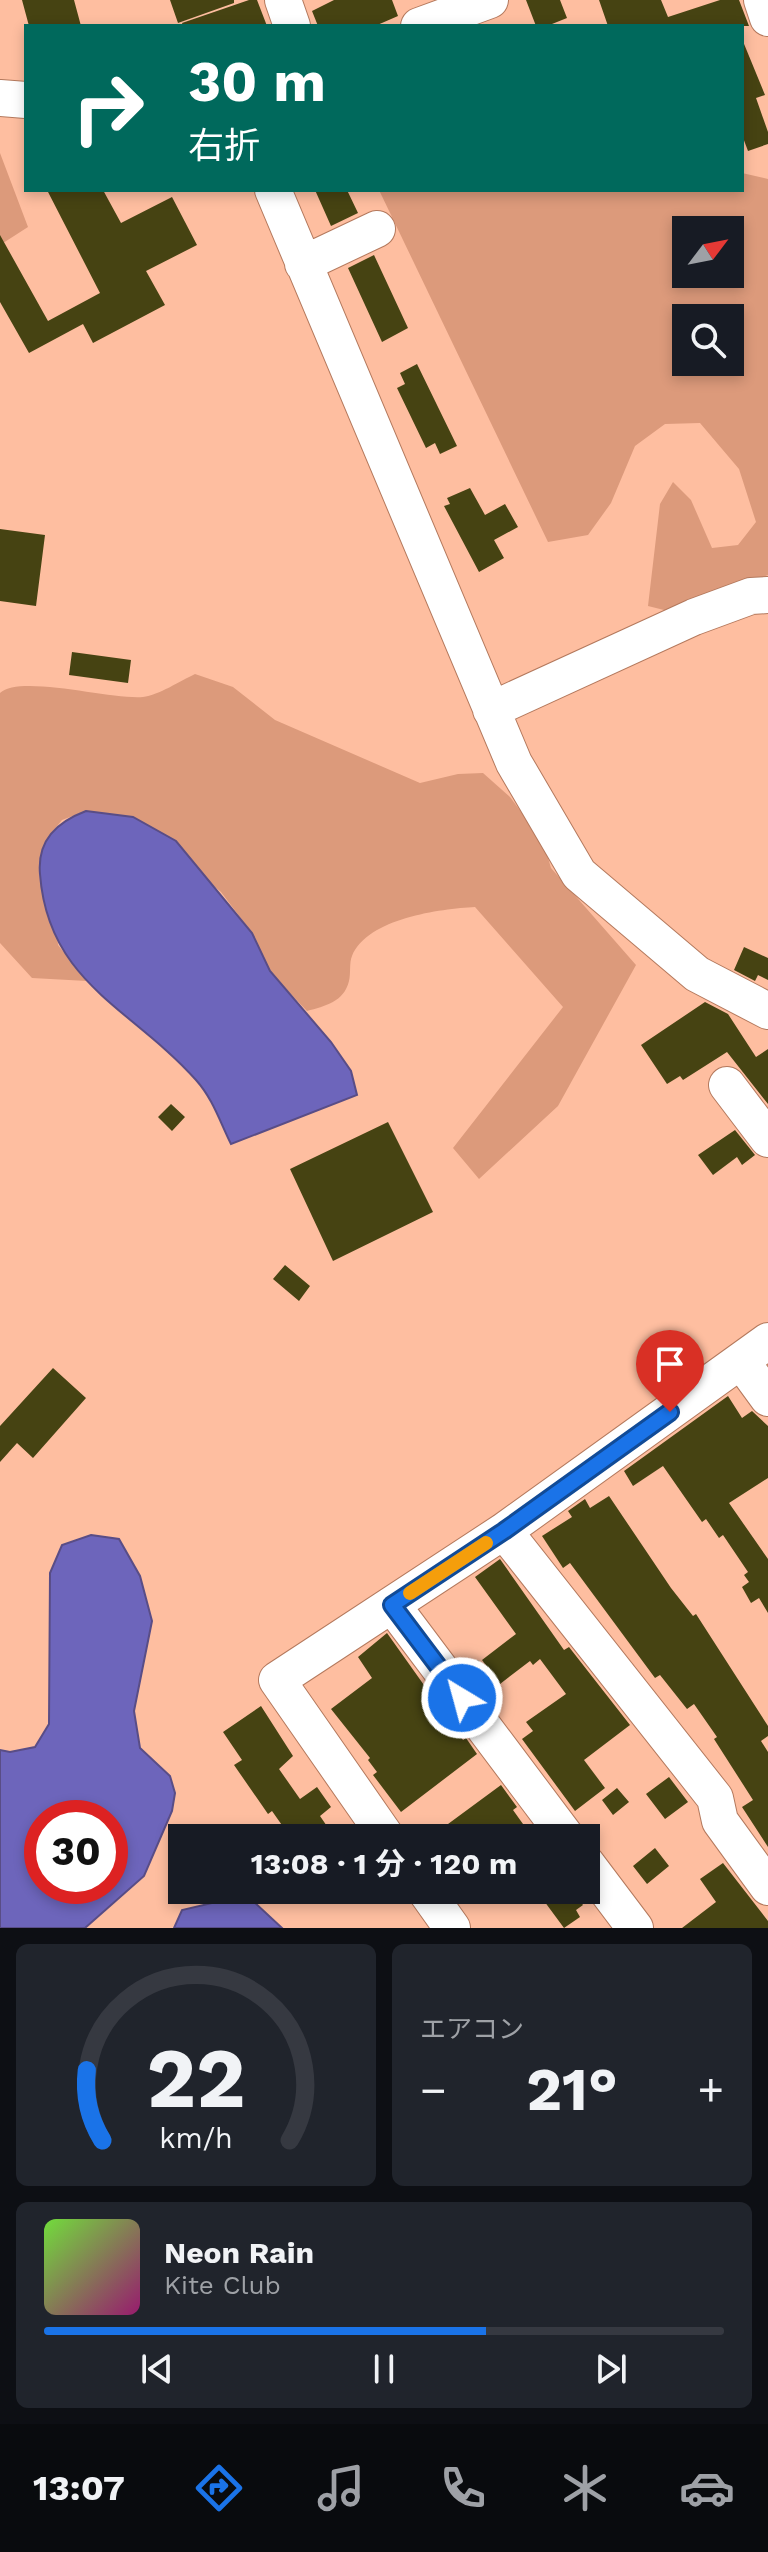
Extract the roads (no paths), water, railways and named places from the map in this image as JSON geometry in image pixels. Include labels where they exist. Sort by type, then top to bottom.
[{"type":"street","points":[[283,0],[291,24]]},
{"type":"street","points":[[762,0],[768,18]]},
{"type":"street","points":[[427,24],[490,9]]},
{"type":"street","points":[[0,98],[24,100]]},
{"type":"street","points":[[274,192],[514,763],[579,874],[697,974],[768,1011]]},
{"type":"street","points":[[303,264],[377,229]]},
{"type":"street","points":[[491,710],[694,617],[751,596],[768,595]]},
{"type":"street","points":[[727,1085],[768,1139]]},
{"type":"street","points":[[377,1824],[277,1680],[504,1531],[754,1351],[768,1398]]},
{"type":"street","points":[[504,1531],[715,1798],[720,1821],[768,1887]]},
{"type":"street","points":[[392,1605],[556,1824]]},
{"type":"street","points":[[600,1882],[635,1928]]},
{"type":"street","points":[[435,1904],[452,1928]]}]
